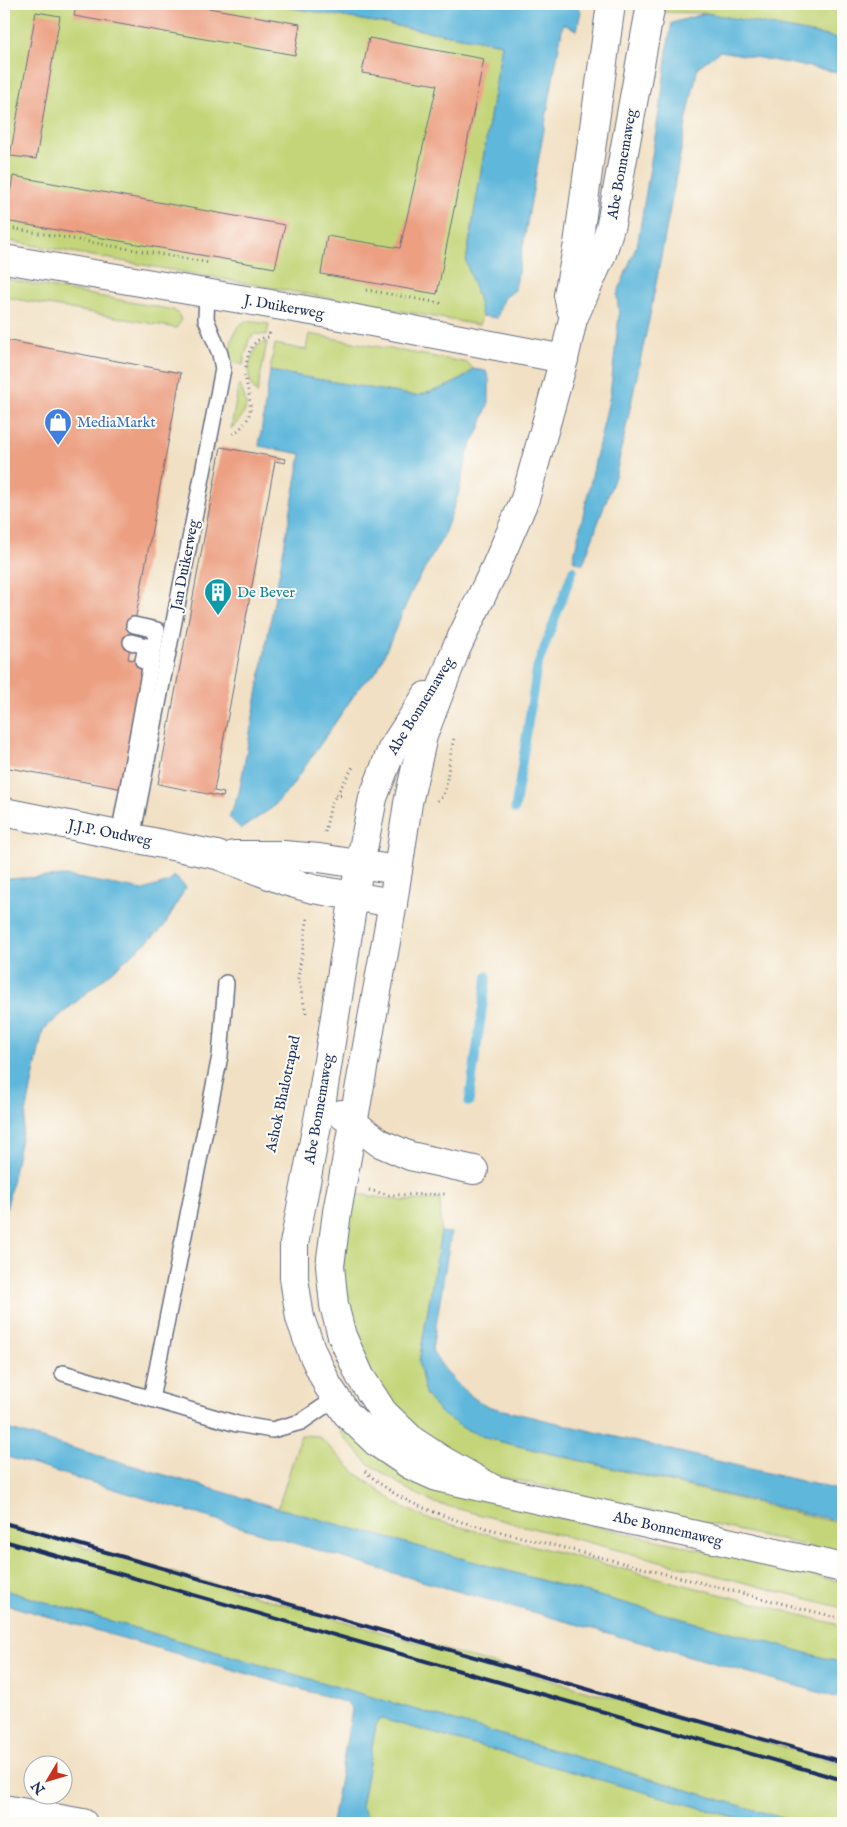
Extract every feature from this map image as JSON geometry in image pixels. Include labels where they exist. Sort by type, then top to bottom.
[{"type":"street","name":"Abe Bonnemaweg","points":[[573,319],[568,294],[578,244],[611,4]]},
{"type":"street","name":"Abe Bonnemaweg","points":[[493,1489],[413,1441],[384,1412],[360,1376],[342,1336],[334,1305],[330,1266],[337,1212],[393,903],[408,803],[423,736],[456,649],[496,566],[525,499],[564,359],[573,319],[602,254],[611,224],[651,4]]},
{"type":"street","name":"J. Duikerweg","points":[[4,259],[207,293],[564,359]]},
{"type":"street","name":"Abe Bonnemaweg","points":[[456,649],[392,749],[373,798],[359,864],[322,1099],[294,1244],[294,1278],[300,1318],[316,1360],[328,1386],[347,1414],[376,1442],[410,1466],[438,1477],[843,1568]]},
{"type":"street","name":"J.J.P. Oudweg","points":[[4,812],[217,855],[313,889],[393,903]]},
{"type":"street","name":"J.J.P. Oudweg","points":[[217,855],[319,858],[398,870]]},
{"type":"street","points":[[322,1099],[380,1143],[410,1156],[474,1170]]},
{"type":"street","points":[[4,1808],[84,1823]]},
{"type":"lane","name":"Jan Duikerweg","points":[[120,835],[210,438],[223,369],[220,354],[207,325],[207,293]]},
{"type":"lane","points":[[120,835],[157,630],[134,625]]},
{"type":"lane","points":[[120,835],[146,646],[131,642]]},
{"type":"lane","points":[[151,1399],[220,1056],[226,983]]},
{"type":"lane","points":[[63,1373],[237,1424],[272,1430],[302,1422],[336,1398]]},
{"type":"path","points":[[210,438],[233,434],[242,427],[248,418],[251,409],[245,374],[248,353],[254,343],[269,337],[274,305]]},
{"type":"path","points":[[323,841],[330,804],[335,795]]},
{"type":"path","name":"Ashok Bhalotrapad","points":[[307,1016],[298,978],[309,911]]},
{"type":"path","points":[[342,1184],[389,1195],[454,1194]]},
{"type":"green space","points":[[4,4],[269,4],[502,44],[466,262],[482,316],[479,325],[4,240]]},
{"type":"green space","points":[[659,4],[843,4],[843,39],[706,13],[654,12]]},
{"type":"green space","points":[[5,279],[174,310],[179,315],[181,321],[176,328],[4,297]]},
{"type":"green space","points":[[246,321],[269,324],[267,335],[255,334],[249,339],[243,365],[228,361],[231,344],[237,328]]},
{"type":"green space","points":[[309,334],[468,363],[473,369],[454,383],[416,396],[270,371],[275,344],[306,350]]},
{"type":"green space","points":[[267,342],[257,394],[250,382],[250,363],[258,345]]},
{"type":"green space","points":[[239,384],[245,398],[246,408],[241,418],[231,429]]},
{"type":"green space","points":[[351,1193],[403,1201],[440,1199],[441,1232],[419,1362],[463,1428],[489,1439],[843,1524],[843,1554],[484,1473],[443,1453],[376,1389],[345,1310],[343,1263]]},
{"type":"green space","points":[[349,1427],[547,1515],[843,1582],[843,1608],[435,1503],[407,1489],[369,1464],[339,1432]]},
{"type":"green space","points":[[301,1435],[318,1436],[357,1474],[397,1504],[426,1518],[843,1626],[843,1663],[278,1508]]},
{"type":"green space","points":[[4,1524],[843,1764],[843,1823],[799,1823],[4,1590]]},
{"type":"green space","points":[[382,1719],[755,1823],[368,1823],[361,1807],[376,1725],[378,1720]]},
{"type":"water","points":[[269,4],[576,4],[581,11],[577,30],[563,24],[515,290],[503,299],[497,318],[482,316],[466,262],[502,44]]},
{"type":"water","points":[[706,13],[843,39],[843,73],[720,51],[698,67],[651,310],[616,474],[583,564],[573,560],[610,395],[619,316],[617,295],[638,241],[672,23]]},
{"type":"water","points":[[473,369],[486,371],[489,379],[489,402],[479,430],[469,449],[458,495],[443,537],[412,591],[377,671],[361,685],[291,787],[272,808],[241,829],[229,817],[239,793],[301,454],[259,446],[270,371],[416,396],[454,383]]},
{"type":"water","points":[[66,876],[143,890],[169,882],[174,876],[186,887],[163,928],[43,1030],[4,1222],[4,879]]},
{"type":"water","points":[[441,1232],[451,1233],[432,1350],[455,1381],[476,1400],[496,1408],[843,1491],[843,1522],[489,1439],[463,1428],[440,1413],[425,1394],[419,1362]]},
{"type":"water","points":[[4,1428],[278,1508],[843,1663],[843,1699],[400,1575],[4,1456]]},
{"type":"water","points":[[4,1590],[799,1823],[755,1823],[382,1719],[378,1720],[376,1725],[361,1807],[368,1818],[368,1823],[332,1823],[352,1709],[348,1704],[4,1604]]},
{"type":"building","points":[[76,4],[186,4],[300,24],[295,55],[74,16]]},
{"type":"building","points":[[36,12],[60,16],[36,159],[10,156]]},
{"type":"building","points":[[369,38],[484,59],[437,294],[321,274],[327,236],[400,248],[437,85],[362,73]]},
{"type":"building","points":[[13,176],[285,225],[275,268],[5,221]]},
{"type":"building","points":[[5,340],[181,373],[128,659],[153,664],[129,790],[4,767]]},
{"type":"building","name":"De Bever","points":[[221,447],[286,459],[285,463],[275,461],[214,791],[224,793],[223,797],[158,784]]},
{"type":"waterway","points":[[515,809],[537,667],[573,570]]},
{"type":"waterway","points":[[469,1102],[487,976]]},
{"type":"railway","points":[[4,1523],[843,1762]]},
{"type":"railway","points":[[4,1541],[843,1780]]},
{"type":"place","name":"MediaMarkt","points":[[58,446]]},
{"type":"place","name":"De Bever","points":[[218,616]]}]
